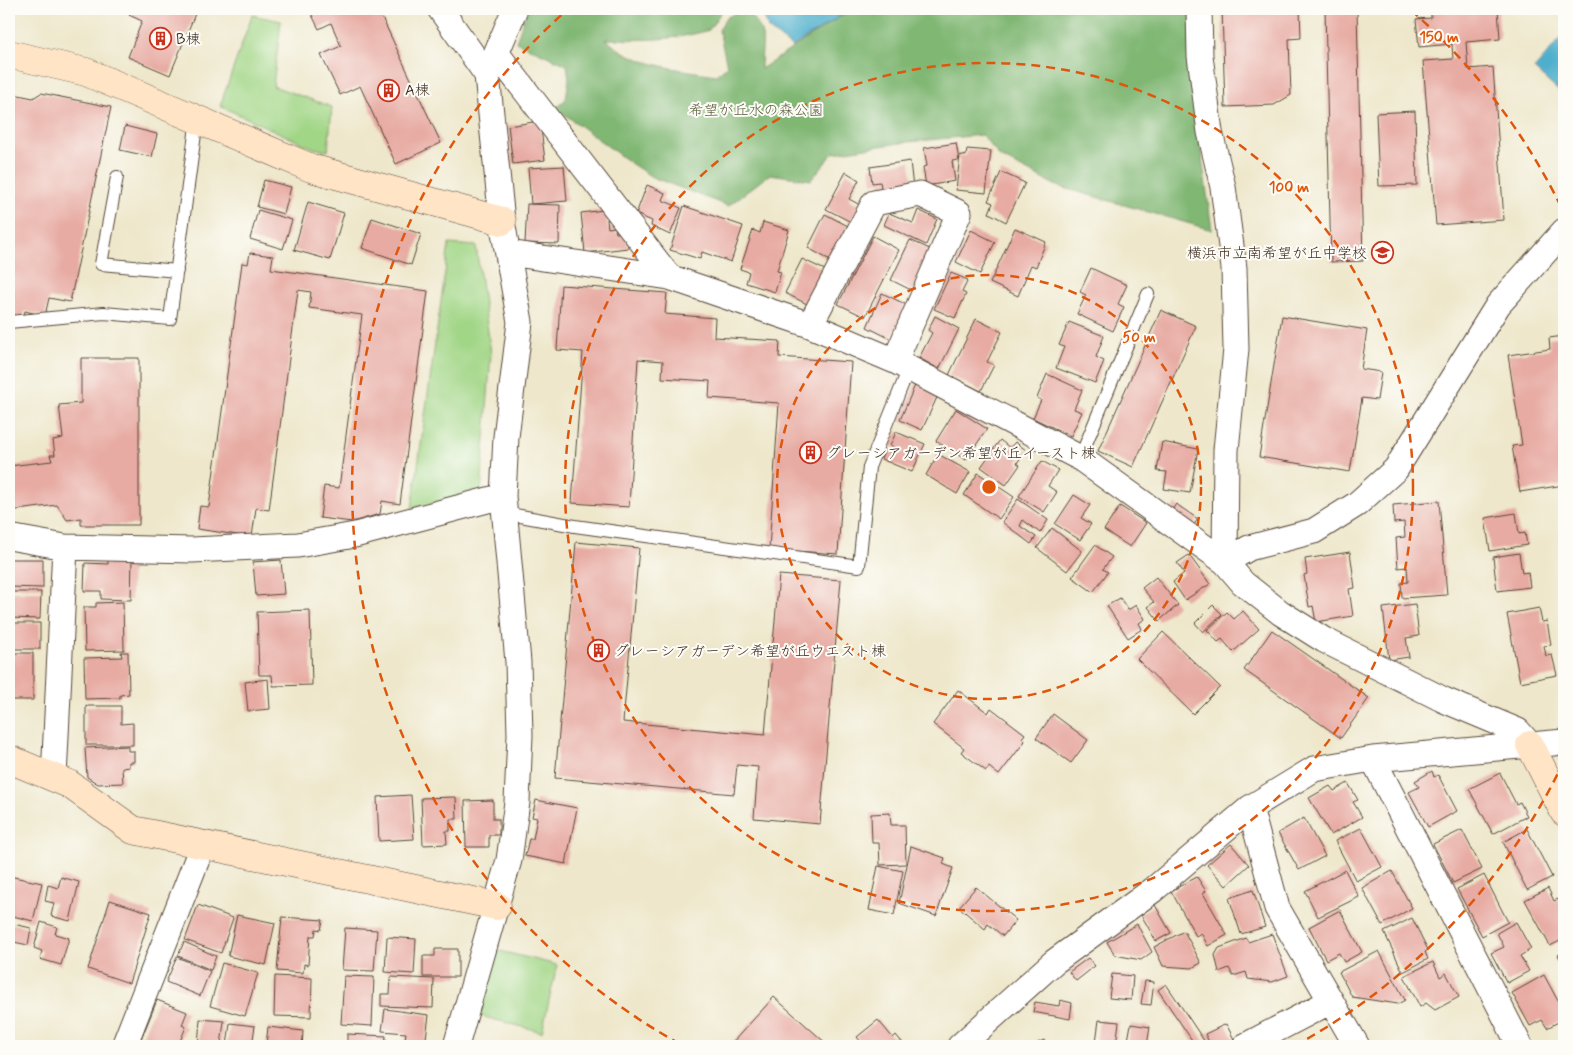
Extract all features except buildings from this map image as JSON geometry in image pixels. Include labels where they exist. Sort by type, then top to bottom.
[{"type":"street","points":[[440,9],[492,64],[669,277]]},
{"type":"street","points":[[456,1046],[509,860],[518,802],[520,735],[518,662],[504,504],[506,437],[520,322],[502,221],[492,64],[515,9]]},
{"type":"street","points":[[1199,9],[1200,56],[1210,132],[1223,187],[1234,268],[1236,349],[1226,450],[1226,562]]},
{"type":"street","points":[[9,54],[86,72],[311,168],[502,221]]},
{"type":"street","points":[[810,325],[874,203],[920,194],[959,213],[902,365]]},
{"type":"street","points":[[1226,562],[1249,548],[1314,531],[1357,504],[1396,469],[1498,305],[1564,231]]},
{"type":"street","points":[[509,253],[669,277],[810,325],[902,365],[1080,458],[1226,562],[1243,583],[1281,613],[1324,640],[1444,700],[1518,731],[1530,745],[1564,812]]},
{"type":"street","points":[[9,537],[65,547],[237,550],[298,545],[504,504]]},
{"type":"street","points":[[54,778],[65,547]]},
{"type":"street","points":[[960,1046],[1054,962],[1153,890],[1250,808],[1314,769],[1373,759],[1564,742]]},
{"type":"street","points":[[9,759],[69,784],[133,830],[497,906]]},
{"type":"street","points":[[1373,759],[1520,1046]]},
{"type":"street","points":[[1250,808],[1278,908],[1357,1046]]},
{"type":"street","points":[[124,1046],[203,844]]},
{"type":"street","points":[[1245,1046],[1331,1001]]},
{"type":"lane","points":[[9,322],[104,313],[170,319],[197,119]]},
{"type":"lane","points":[[117,178],[101,264],[176,271]]},
{"type":"lane","points":[[1080,458],[1148,294]]},
{"type":"lane","points":[[504,504],[575,526],[859,566],[869,467],[902,365]]},
{"type":"green space","name":"希望が丘水の森公園","points":[[527,9],[723,9],[709,30],[696,34],[658,39],[606,39],[617,48],[643,61],[716,75],[727,66],[719,30],[726,18],[743,9],[752,17],[761,30],[761,69],[852,9],[1191,9],[1193,93],[1212,230],[1057,186],[1000,157],[982,135],[907,142],[833,153],[811,180],[770,174],[728,206],[652,177],[556,108],[566,99],[569,79],[567,65],[516,42]]},
{"type":"green space","points":[[252,15],[281,21],[273,86],[332,107],[328,151],[313,148],[220,106]]},
{"type":"green space","points":[[449,244],[476,246],[491,353],[481,492],[412,508]]},
{"type":"green space","points":[[492,949],[557,965],[542,1032],[473,1014]]},
{"type":"water","points":[[762,9],[852,9],[792,47],[768,29]]},
{"type":"water","points":[[1564,34],[1564,96],[1534,69]]},
{"type":"place","name":"B棟","points":[[160,39]]},
{"type":"place","name":"A棟","points":[[389,90]]},
{"type":"place","name":"横浜市立南希望が丘中学校","points":[[1383,253]]},
{"type":"place","name":"グレーシアガーデン希望が丘イースト棟","points":[[810,453]]},
{"type":"place","name":"グレーシアガーデン希望が丘ウエスト棟","points":[[598,651]]}]
